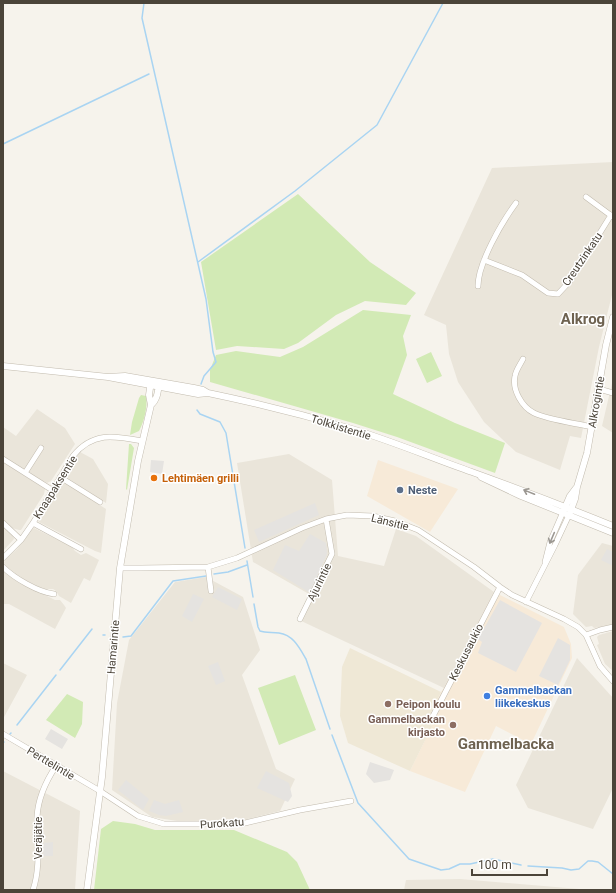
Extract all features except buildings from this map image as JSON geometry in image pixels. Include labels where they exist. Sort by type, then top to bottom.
[{"type":"street","points":[[586,197],[612,216]]},
{"type":"street","points":[[478,286],[478,279],[484,260],[508,214],[516,203]]},
{"type":"street","name":"Creutzinkatu","points":[[484,260],[522,275],[548,293],[558,294],[570,281],[612,216]]},
{"type":"street","name":"Alkrogintie","points":[[567,511],[570,496],[577,487],[581,476],[592,427],[606,345],[613,317]]},
{"type":"street","points":[[523,359],[516,370],[514,383],[519,397],[529,410],[541,415],[592,427]]},
{"type":"street","name":"Tolkkistentie","points":[[3,366],[108,376],[159,384],[198,394],[208,393],[293,412],[405,446],[471,472],[524,490],[613,533]]},
{"type":"street","name":"Hamarintie","points":[[88,890],[102,777],[120,568],[142,441],[151,405],[149,399],[151,383]]},
{"type":"street","name":"Hamarintie","points":[[151,405],[155,402],[159,384]]},
{"type":"street","points":[[599,389],[613,393]]},
{"type":"street","name":"Knaapaksentie","points":[[3,558],[21,540],[33,523],[60,477],[79,449],[94,440],[107,436],[142,441]]},
{"type":"street","points":[[25,473],[41,448]]},
{"type":"street","points":[[3,460],[52,490]]},
{"type":"street","points":[[60,477],[100,502]]},
{"type":"street","points":[[526,602],[544,565],[546,552],[550,542],[567,511]]},
{"type":"street","name":"Tolkkistentie","points":[[567,511],[613,526]]},
{"type":"street","name":"Länsitie","points":[[120,568],[208,567],[237,558],[302,528],[326,519],[347,516],[374,516],[410,526],[418,530],[474,566],[500,587],[526,602],[572,623],[586,635]]},
{"type":"street","name":"Ajurintie","points":[[300,619],[332,554],[326,519]]},
{"type":"street","points":[[3,523],[21,540]]},
{"type":"street","points":[[33,523],[81,548]]},
{"type":"street","points":[[3,567],[20,580],[54,594]]},
{"type":"street","points":[[208,567],[211,591]]},
{"type":"street","name":"Keskusaukio","points":[[434,716],[500,587]]},
{"type":"street","points":[[613,627],[586,635],[600,666],[613,681]]},
{"type":"street","name":"Perttelintie","points":[[3,734],[100,791]]},
{"type":"street","name":"Veräjätie","points":[[33,890],[38,866],[37,816],[41,795],[47,779],[56,766]]},
{"type":"street","name":"Purokatu","points":[[100,791],[138,816],[171,825],[241,824],[300,810],[351,801]]},
{"type":"shaded area","points":[[613,162],[613,291],[599,347],[581,438],[570,436],[560,470],[516,452],[484,422],[458,382],[449,354],[446,325],[424,315],[492,168]]},
{"type":"shaded area","points":[[613,379],[613,433],[602,426]]},
{"type":"shaded area","points":[[37,409],[65,428],[75,444],[51,481],[47,483],[3,456],[3,427],[16,436]]},
{"type":"shaded area","points":[[80,452],[93,459],[108,484],[106,503],[66,477],[65,475]]},
{"type":"shaded area","points":[[289,454],[332,480],[338,556],[384,566],[396,529],[416,536],[494,592],[444,688],[297,619],[309,594],[253,562],[237,463]]},
{"type":"shaded area","points":[[151,460],[164,461],[162,474],[150,472]]},
{"type":"shaded area","points":[[378,460],[458,489],[430,532],[367,496]]},
{"type":"shaded area","points":[[3,462],[45,489],[44,494],[21,530],[12,528],[3,520]]},
{"type":"shaded area","points":[[65,483],[106,509],[101,553],[39,522],[38,519],[59,485]]},
{"type":"shaded area","points":[[315,503],[319,515],[259,542],[254,530]]},
{"type":"shaded area","points":[[3,526],[14,539],[3,551]]},
{"type":"shaded area","points":[[34,528],[72,547],[81,555],[86,553],[99,560],[90,581],[84,578],[71,603],[59,596],[53,589],[44,589],[23,579],[15,574],[4,563]]},
{"type":"shaded area","points":[[310,534],[326,543],[327,554],[310,593],[273,570],[285,545],[299,551]]},
{"type":"shaded area","points":[[602,543],[613,546],[613,625],[594,628],[592,626],[586,627],[573,614],[578,575]]},
{"type":"shaded area","points":[[607,549],[613,552],[613,566],[601,560]]},
{"type":"shaded area","points":[[3,571],[17,581],[55,600],[60,600],[66,608],[55,629],[9,604],[3,604]]},
{"type":"shaded area","points":[[206,577],[243,597],[260,650],[242,675],[276,769],[295,779],[280,811],[240,821],[177,821],[152,817],[112,790],[117,703],[129,640],[175,582]]},
{"type":"shaded area","points":[[218,587],[242,599],[237,610],[212,597]]},
{"type":"shaded area","points":[[494,592],[564,627],[571,644],[572,658],[531,744],[496,726],[465,792],[410,771],[432,726],[426,723]]},
{"type":"shaded area","points":[[193,594],[204,599],[192,622],[182,616]]},
{"type":"shaded area","points":[[500,600],[542,623],[516,672],[478,653],[482,642],[478,639]]},
{"type":"shaded area","points":[[613,631],[613,671],[605,664],[597,645],[599,644],[597,637]]},
{"type":"shaded area","points":[[558,638],[570,645],[570,660],[558,685],[539,676]]},
{"type":"shaded area","name":"Peipon koulu","points":[[350,648],[441,692],[426,723],[432,726],[410,771],[348,743],[340,716],[342,667]]},
{"type":"shaded area","points":[[577,658],[613,698],[613,788],[593,829],[528,808],[516,785]]},
{"type":"shaded area","points":[[218,662],[225,681],[216,685],[208,666]]},
{"type":"shaded area","points":[[3,663],[27,675],[3,719]]},
{"type":"shaded area","points":[[51,729],[68,739],[62,749],[45,739]]},
{"type":"shaded area","points":[[370,762],[394,770],[390,780],[374,783],[366,774]]},
{"type":"shaded area","points":[[3,771],[80,811],[75,890],[3,890]]},
{"type":"shaded area","points":[[266,771],[289,783],[292,796],[288,802],[257,788]]},
{"type":"shaded area","points":[[126,780],[149,799],[143,810],[118,790]]},
{"type":"shaded area","points":[[154,800],[165,804],[179,800],[183,812],[166,816],[149,811]]},
{"type":"shaded area","points":[[53,842],[53,856],[43,856],[44,843]]},
{"type":"shaded area","points":[[460,879],[591,890],[404,890],[406,880]]},
{"type":"green space","points":[[298,194],[370,262],[416,293],[406,305],[365,301],[336,315],[298,343],[284,349],[237,346],[216,350],[201,262]]},
{"type":"green space","points":[[363,310],[411,315],[403,336],[407,355],[393,394],[455,423],[505,443],[495,473],[397,437],[210,382],[210,370],[216,355],[236,351],[280,357],[303,347]]},
{"type":"green space","points":[[431,352],[442,376],[427,383],[416,359]]},
{"type":"green space","points":[[141,395],[146,396],[144,419],[139,431],[130,435],[132,422]]},
{"type":"green space","points":[[129,444],[131,444],[134,448],[127,490],[126,489]]},
{"type":"green space","points":[[295,675],[316,730],[279,745],[258,688]]},
{"type":"green space","points":[[67,694],[83,702],[82,724],[75,738],[46,720]]},
{"type":"green space","points":[[113,821],[135,824],[155,830],[234,830],[287,852],[297,862],[310,890],[94,890],[101,829]]},
{"type":"waterway","points":[[144,3],[142,18],[206,299],[213,352],[216,362],[204,376],[201,384]]},
{"type":"waterway","points":[[198,262],[295,191],[377,125],[443,3]]},
{"type":"waterway","points":[[3,144],[149,74]]},
{"type":"waterway","points":[[197,410],[200,414],[220,422],[226,433],[245,548]]},
{"type":"waterway","points":[[247,561],[253,597]]},
{"type":"waterway","points":[[214,574],[228,572],[247,565]]},
{"type":"waterway","points":[[123,637],[131,636],[173,581],[206,576]]},
{"type":"waterway","points":[[254,604],[260,631],[284,634],[292,639],[301,650],[306,659],[330,729]]},
{"type":"waterway","points":[[60,670],[92,629]]},
{"type":"waterway","points":[[17,725],[56,675]]},
{"type":"waterway","points":[[332,735],[358,803],[409,859],[441,870],[449,869],[460,864],[470,864],[493,859],[521,865]]},
{"type":"waterway","points":[[528,866],[571,870],[579,869],[588,861],[592,861],[598,862],[613,874]]},
{"type":"place","name":"Lehtimäen grilli","points":[[154,478]]},
{"type":"place","name":"Neste","points":[[400,490]]},
{"type":"place","name":"Gammelbackan liikekeskus","points":[[487,696]]},
{"type":"place","name":"Peipon koulu","points":[[388,704]]},
{"type":"place","name":"Gammelbackan kirjasto","points":[[453,725]]},
{"type":"district","name":"Alkrog","points":[[583,319]]},
{"type":"district","name":"Gammelbacka","points":[[506,744]]}]
